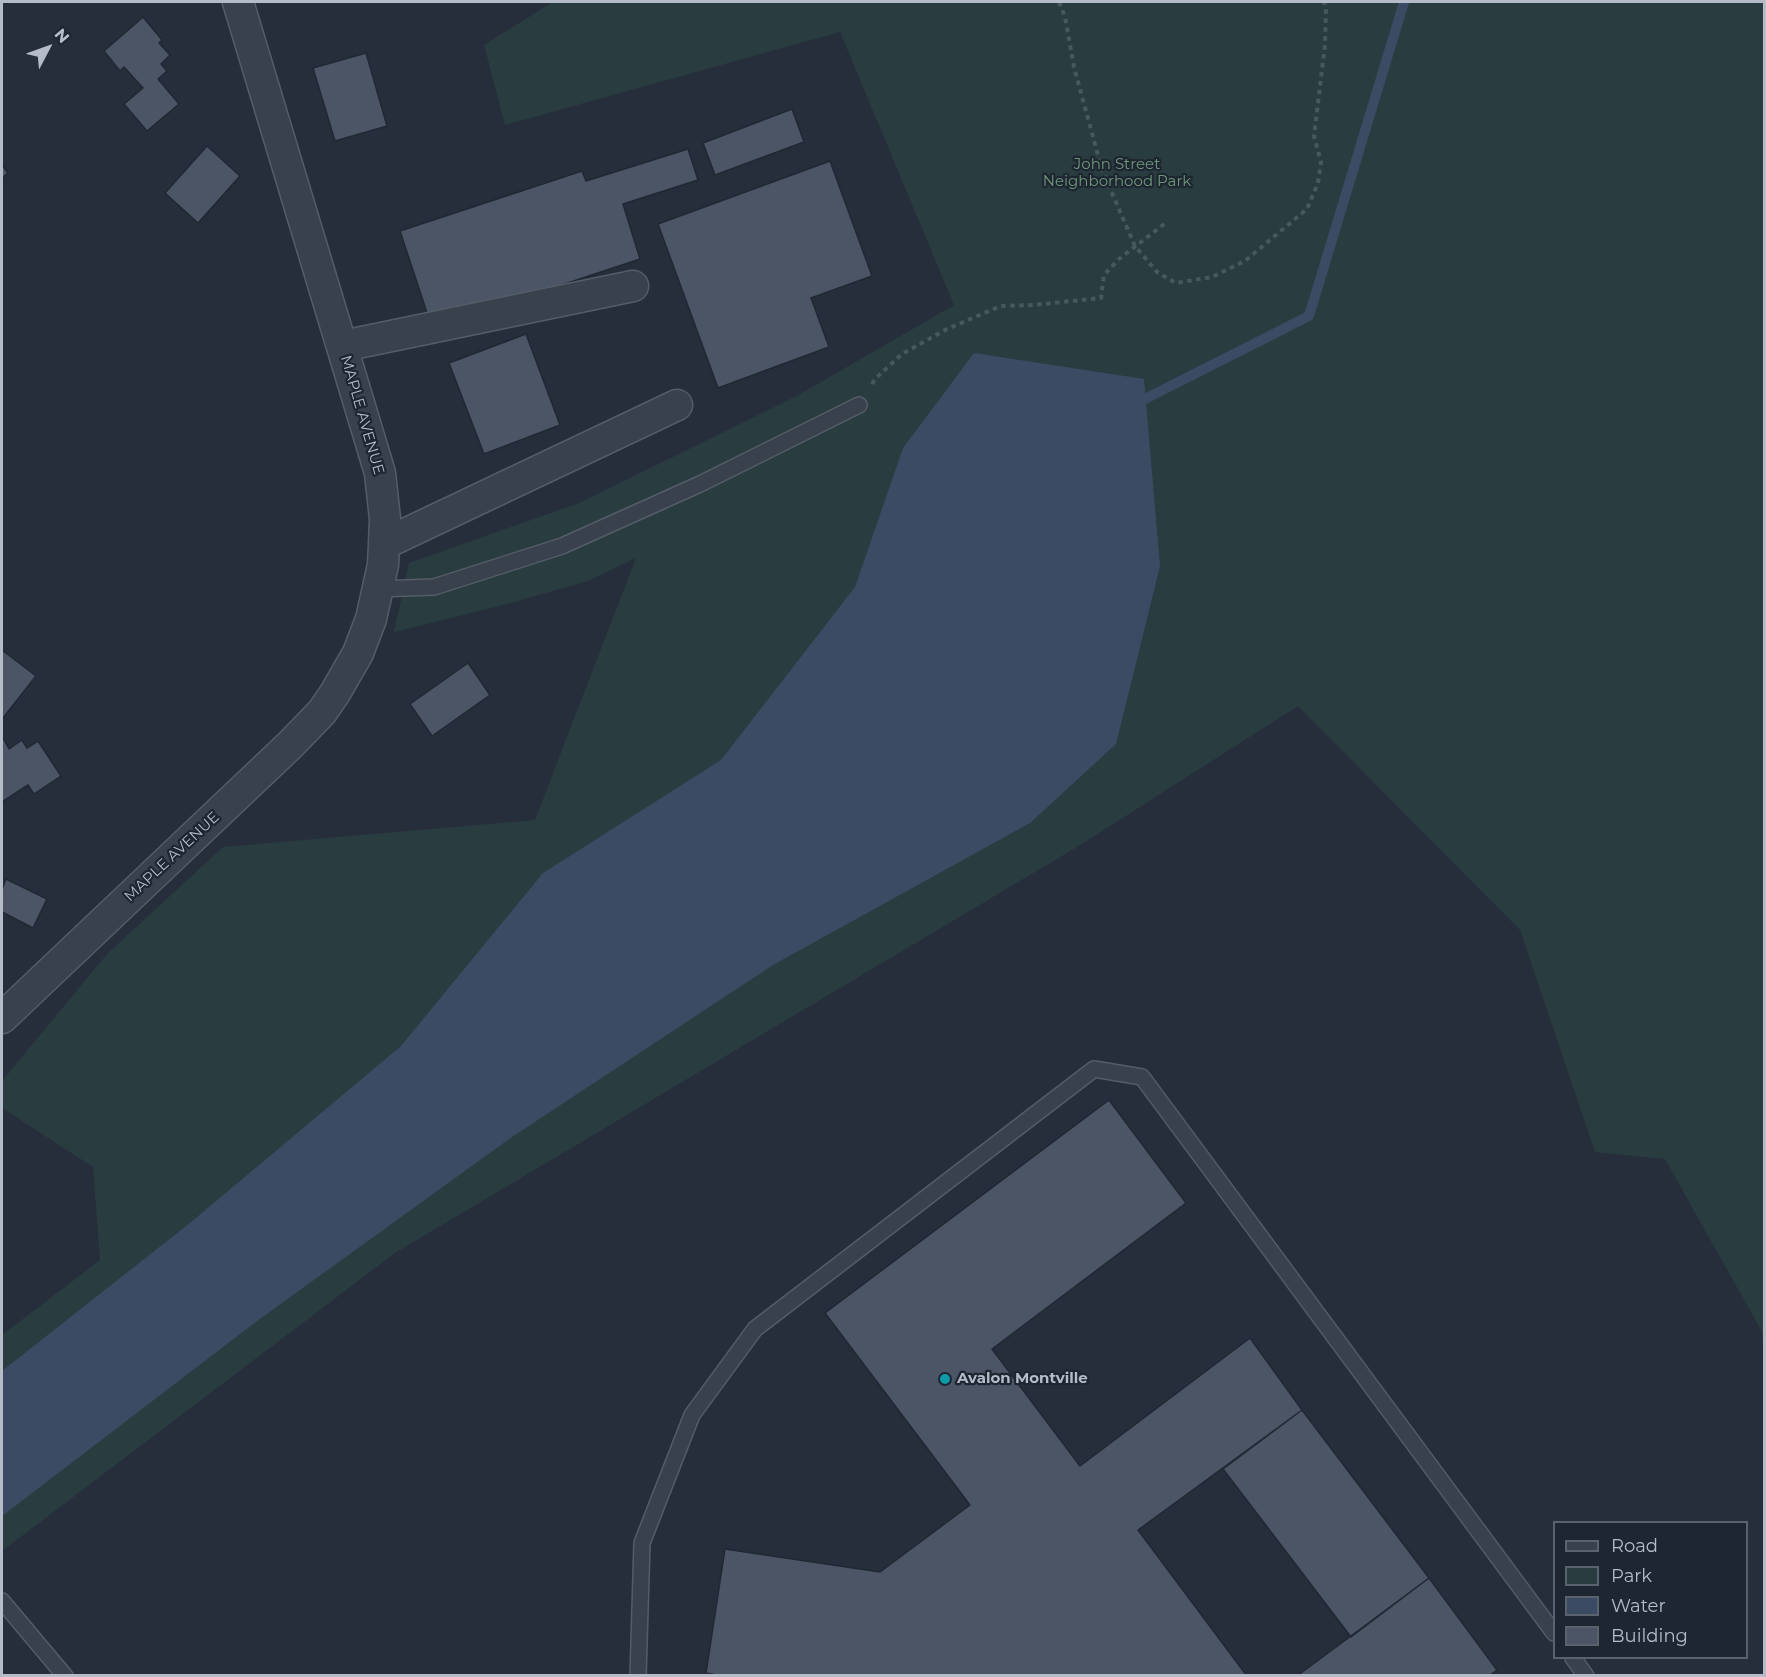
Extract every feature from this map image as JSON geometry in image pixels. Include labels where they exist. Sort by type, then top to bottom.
[{"type":"street","name":"MAPLE AVENUE","points":[[2,1018],[322,712],[358,653],[371,619],[378,589],[383,565],[385,519],[380,473],[238,2]]},
{"type":"street","points":[[343,346],[633,286]]},
{"type":"street","points":[[384,544],[676,405]]},
{"type":"lane","points":[[378,589],[434,587],[562,546],[700,484],[859,405]]},
{"type":"lane","points":[[638,1676],[642,1543],[692,1415],[755,1329],[1094,1069],[1142,1077],[1553,1632]]},
{"type":"lane","points":[[2,1601],[65,1676]]},
{"type":"lane","points":[[1574,1659],[1586,1676]]},
{"type":"path","points":[[1059,2],[1065,17],[1074,67],[1102,170],[1135,246],[1157,272],[1176,283],[1212,277],[1245,261],[1307,209],[1318,183],[1321,162],[1314,136],[1324,45],[1324,2]]},
{"type":"path","points":[[859,405],[875,379],[902,354],[947,329],[1001,306],[1033,305],[1101,297],[1104,275],[1135,246],[1168,221]]},
{"type":"green space","name":"John Street Neighborhood Park","points":[[553,2],[1764,2],[1764,1360],[1762,1332],[1665,1159],[1595,1152],[1520,930],[1298,706],[1082,844],[395,1253],[2,1551],[2,1335],[100,1260],[93,1167],[2,1108],[2,1081],[107,954],[223,847],[535,820],[636,558],[588,581],[394,632],[409,563],[579,503],[795,397],[954,305],[840,32],[505,125],[484,45]]},
{"type":"water","points":[[974,353],[1144,379],[1160,566],[1116,744],[1030,823],[773,965],[512,1137],[257,1321],[2,1516],[2,1371],[190,1223],[401,1046],[543,873],[721,760],[855,587],[903,448]]},
{"type":"building","points":[[143,17],[162,40],[159,43],[170,55],[161,64],[167,71],[158,79],[179,104],[147,131],[124,104],[143,88],[124,67],[120,71],[104,51]]},
{"type":"building","points":[[366,53],[387,126],[335,141],[313,68]]},
{"type":"building","points":[[792,109],[804,142],[715,175],[703,143]]},
{"type":"building","points":[[207,146],[240,176],[198,223],[165,193]]},
{"type":"building","points":[[688,149],[698,180],[623,204],[640,259],[432,328],[400,231],[582,171],[586,181]]},
{"type":"building","points":[[830,161],[872,276],[811,298],[829,347],[718,388],[658,224]]},
{"type":"building","points":[[2,165],[8,173],[2,178]]},
{"type":"building","points":[[526,334],[560,425],[484,454],[449,363]]},
{"type":"building","points":[[2,650],[36,676],[3,718],[2,716]]},
{"type":"building","points":[[468,663],[490,695],[432,736],[410,704]]},
{"type":"building","points":[[2,736],[9,749],[22,740],[27,748],[38,741],[61,776],[34,794],[28,785],[2,802]]},
{"type":"building","points":[[6,879],[47,899],[33,928],[2,912],[2,889]]},
{"type":"building","name":"Avalon Montville","points":[[1109,1100],[1186,1203],[992,1349],[1080,1466],[1250,1338],[1302,1410],[1138,1530],[1247,1676],[722,1676],[706,1673],[725,1549],[880,1572],[970,1505],[825,1313]]},
{"type":"building","points":[[1302,1410],[1429,1578],[1351,1637],[1223,1469]]},
{"type":"building","points":[[1429,1578],[1497,1670],[1489,1676],[1297,1676]]},
{"type":"waterway","points":[[1133,405],[1309,316],[1404,2]]},
{"type":"place","name":"Avalon Montville","points":[[945,1379]]}]
